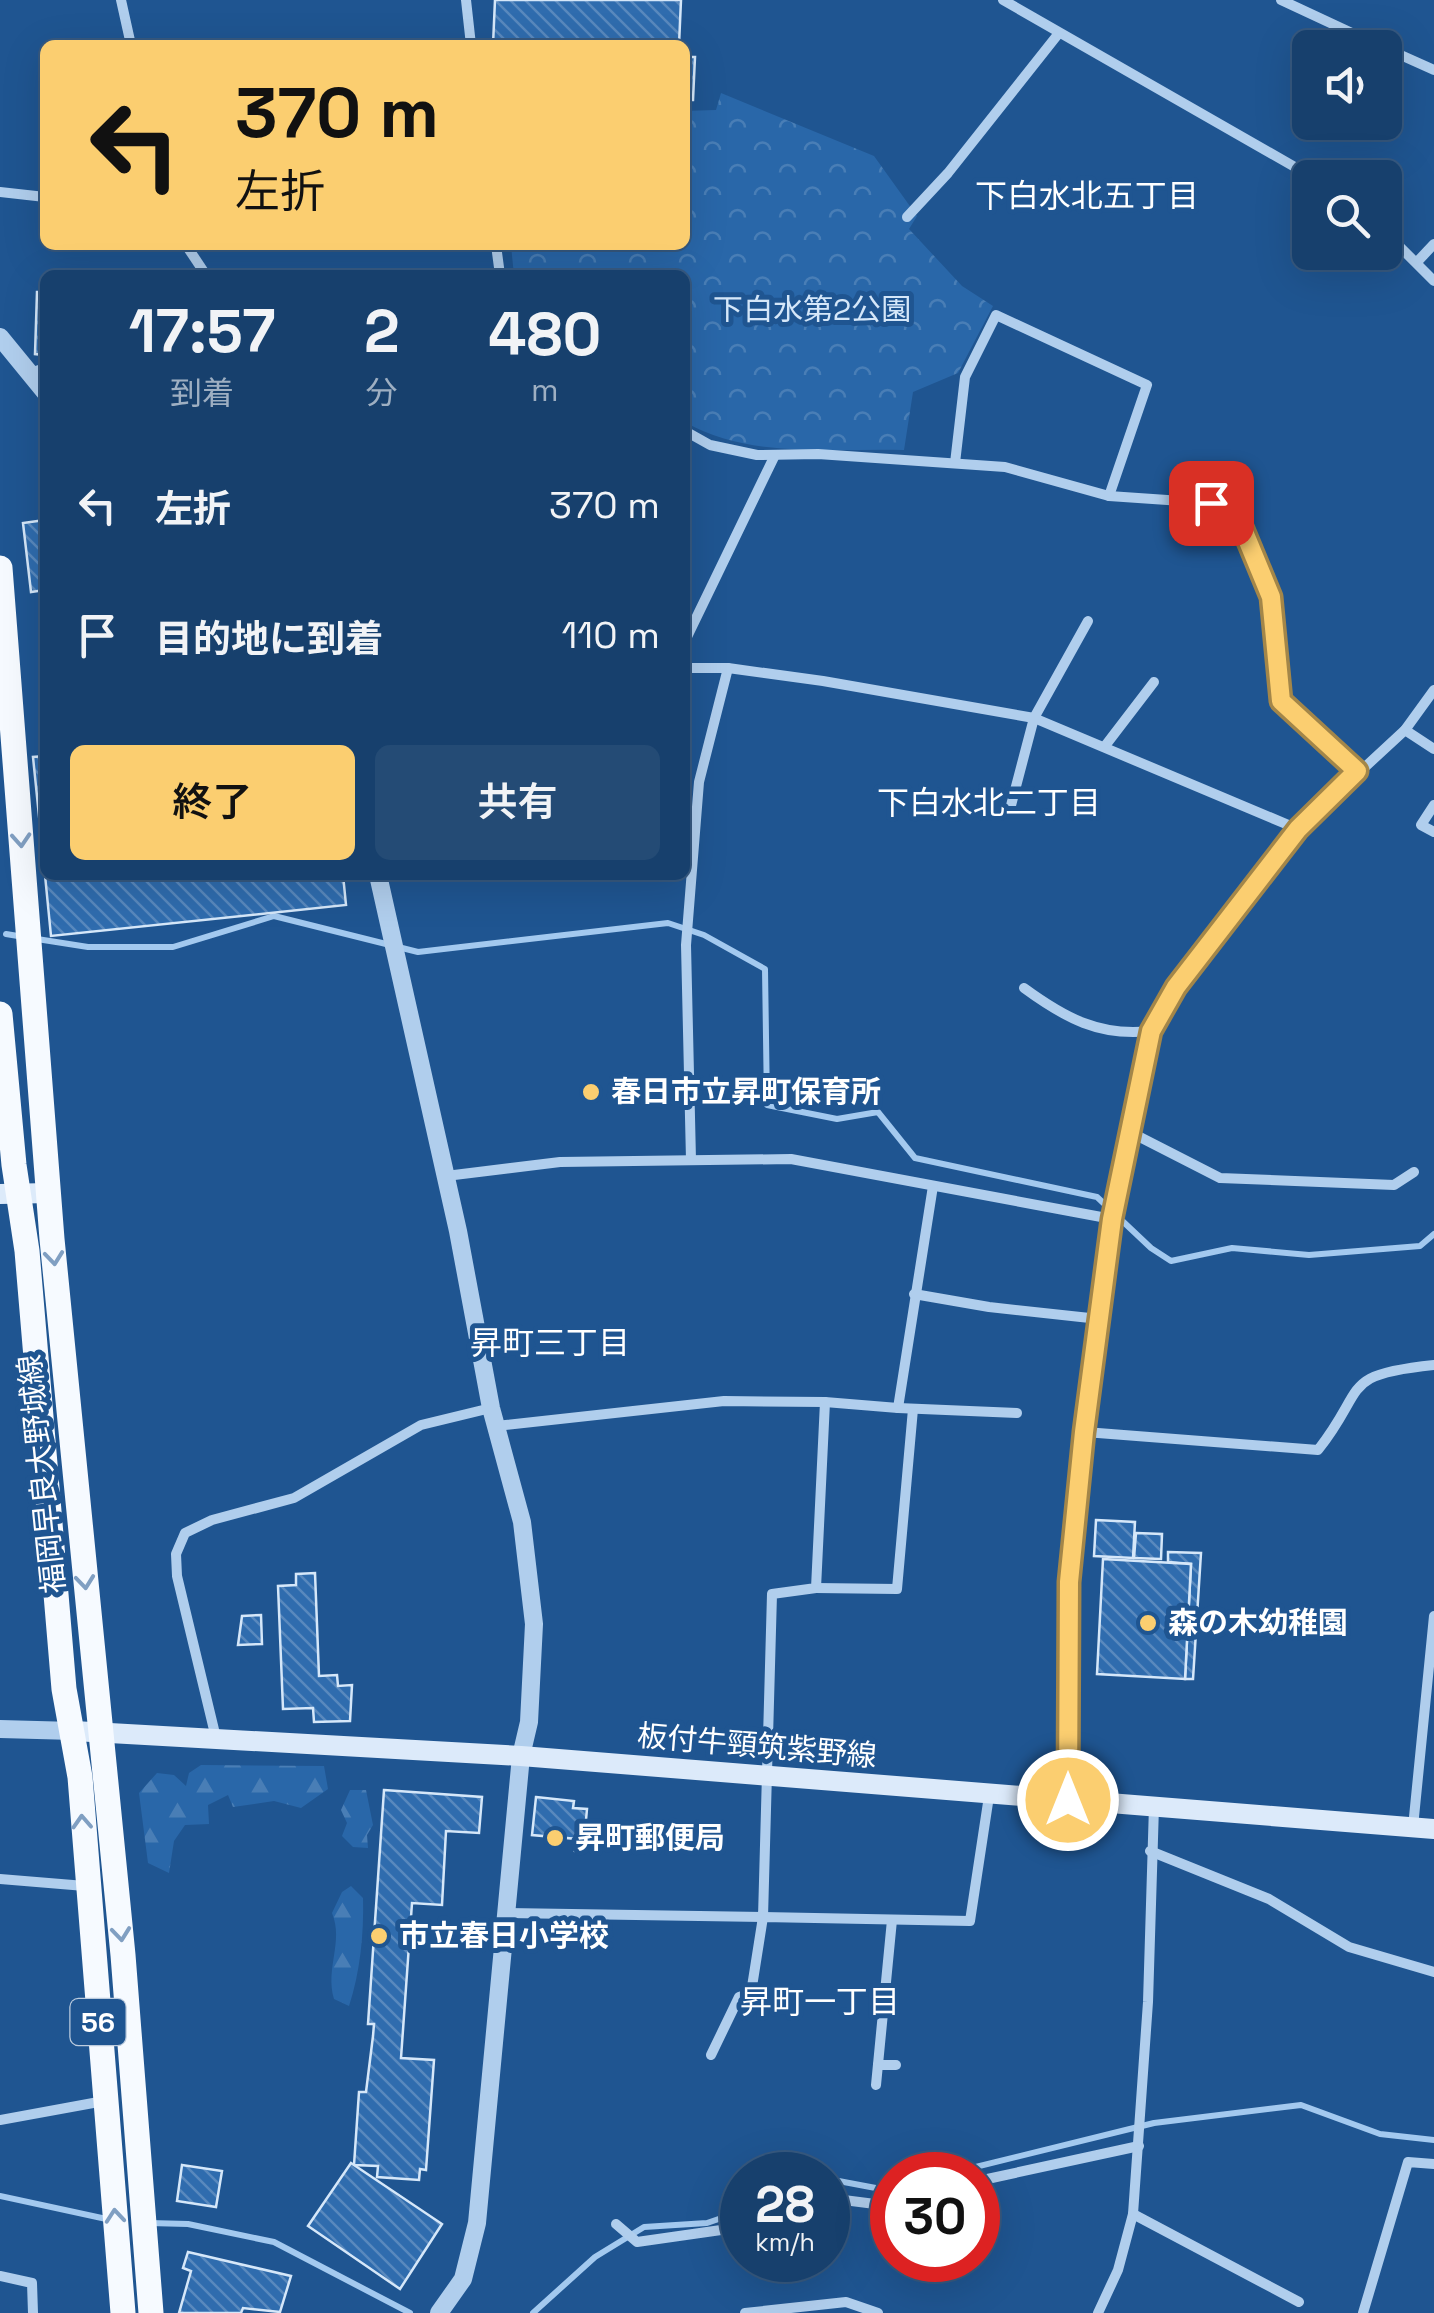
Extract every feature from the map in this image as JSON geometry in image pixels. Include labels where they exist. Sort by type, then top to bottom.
[{"type":"main road","name":"福岡早良大野城線","points":[[0,568],[46,1161],[102,1732],[151,2313]]},
{"type":"main road","name":"福岡早良大野城線","points":[[0,1014],[7,1166],[64,1689],[74,1730],[122,2313]]},
{"type":"main road","points":[[7,1166],[46,1161]]},
{"type":"main road","points":[[10,1193],[50,1193]]},
{"type":"main road","name":"板付牛頸筑紫野線","points":[[74,1730],[521,1756],[1424,1828]]},
{"type":"street","points":[[120,0],[129,40]]},
{"type":"street","points":[[466,0],[470,40]]},
{"type":"street","points":[[1003,0],[1292,162]]},
{"type":"street","points":[[1281,0],[1345,30]]},
{"type":"street","points":[[906,217],[948,173],[1059,33]]},
{"type":"street","points":[[1402,56],[1434,70]]},
{"type":"street","points":[[0,192],[40,196]]},
{"type":"street","points":[[1418,262],[1434,244]]},
{"type":"street","points":[[1402,247],[1434,281]]},
{"type":"street","points":[[955,463],[965,378],[996,315],[1147,385],[1109,496]]},
{"type":"street","points":[[0,337],[38,371]]},
{"type":"street","points":[[690,435],[710,446],[775,455],[1004,467],[1109,496],[1211,503],[1240,522],[1271,597],[1281,701],[1357,771]]},
{"type":"street","points":[[690,631],[775,455]]},
{"type":"street","points":[[1009,813],[1034,718],[1088,621]]},
{"type":"street","points":[[690,668],[728,668],[1034,718],[1298,829]]},
{"type":"street","points":[[690,1160],[687,926],[699,782],[728,668]]},
{"type":"street","points":[[1105,746],[1154,682]]},
{"type":"street","points":[[1068,1800],[1069,1582],[1084,1432],[1112,1219],[1151,1031],[1176,987],[1298,829],[1406,730],[1434,690]]},
{"type":"street","points":[[1406,730],[1434,750]]},
{"type":"street","points":[[1434,805],[1421,825],[1434,832]]},
{"type":"street","points":[[379,880],[446,1176],[493,1417],[522,1522],[534,1624],[530,1722],[521,1756],[477,2223],[463,2279],[439,2313]]},
{"type":"street","points":[[1024,988],[1057,1012],[1118,1035],[1151,1031]]},
{"type":"street","points":[[1130,1132],[1220,1178],[1394,1185],[1414,1172]]},
{"type":"street","points":[[446,1176],[560,1162],[790,1160],[1112,1219]]},
{"type":"street","points":[[898,1408],[933,1186]]},
{"type":"street","points":[[914,1294],[989,1308],[1099,1318]]},
{"type":"street","points":[[1084,1432],[1318,1450],[1350,1394],[1370,1376],[1434,1365]]},
{"type":"street","points":[[216,1741],[177,1576],[176,1554],[185,1533],[212,1520],[294,1498],[422,1425],[724,1401],[826,1402],[1017,1414]]},
{"type":"street","points":[[816,1588],[826,1402]]},
{"type":"street","points":[[711,2055],[739,1997],[750,1993],[763,1917],[772,1594],[816,1588],[897,1589],[913,1409]]},
{"type":"street","points":[[1424,1828],[1434,1616]]},
{"type":"street","points":[[0,1729],[74,1730]]},
{"type":"street","points":[[506,1913],[970,1922],[989,1796]]},
{"type":"street","points":[[1098,2313],[1118,2270],[1132,2214],[1148,2002],[1154,1805]]},
{"type":"street","points":[[1150,1850],[1269,1898],[1350,1946],[1434,1972]]},
{"type":"street","points":[[0,1878],[85,1886]]},
{"type":"street","points":[[876,2086],[892,1920]]},
{"type":"street","points":[[878,2065],[896,2066]]},
{"type":"street","points":[[0,2120],[106,2101]]},
{"type":"street","points":[[1000,2177],[1139,2146]]},
{"type":"street","points":[[1363,2313],[1408,2162],[1434,2164]]},
{"type":"street","points":[[1132,2214],[1299,2302]]},
{"type":"street","points":[[616,2224],[637,2242],[720,2229]]},
{"type":"street","points":[[0,2276],[32,2282],[32,2313]]},
{"type":"street","points":[[745,2313],[846,2302],[878,2313]]},
{"type":"green space","name":"下白水第2公園","points":[[721,93],[874,156],[917,216],[909,229],[962,286],[993,306],[958,373],[913,392],[904,450],[763,447],[710,434],[690,424],[690,270],[514,270],[512,250],[690,250],[690,111],[716,110]]},
{"type":"green space","points":[[201,1765],[324,1766],[328,1789],[301,1808],[274,1801],[233,1807],[228,1795],[208,1805],[209,1824],[185,1825],[174,1841],[169,1873],[148,1863],[139,1793],[157,1773],[174,1775],[186,1786],[189,1773]]},
{"type":"green space","points":[[350,1790],[366,1790],[373,1825],[367,1835],[368,1848],[353,1847],[342,1836],[347,1823],[341,1810]]},
{"type":"green space","points":[[351,1886],[363,1898],[363,1912],[359,1967],[349,2006],[334,1999],[336,1934],[332,1913],[342,1892]]},
{"type":"building","points":[[495,0],[681,0],[679,40],[493,40]]},
{"type":"building","points":[[690,57],[695,57],[690,100]]},
{"type":"building","points":[[37,292],[40,292],[40,354],[35,354]]},
{"type":"building","points":[[40,521],[40,591],[31,592],[23,523]]},
{"type":"building","points":[[40,756],[40,826],[33,757]]},
{"type":"building","points":[[45,880],[344,880],[346,905],[51,936]]},
{"type":"building","points":[[1096,1520],[1135,1522],[1133,1558],[1094,1556]]},
{"type":"building","points":[[1136,1533],[1162,1534],[1161,1559],[1134,1558]]},
{"type":"building","points":[[1168,1552],[1201,1553],[1193,1679],[1185,1679],[1191,1564],[1168,1562]]},
{"type":"building","points":[[1103,1559],[1191,1564],[1185,1679],[1097,1674]]},
{"type":"building","points":[[315,1573],[319,1676],[337,1675],[338,1686],[352,1685],[350,1721],[314,1722],[313,1708],[283,1709],[278,1586],[296,1585],[296,1574]]},
{"type":"building","points":[[261,1615],[262,1644],[238,1645],[242,1616]]},
{"type":"building","points":[[384,1790],[482,1797],[479,1833],[446,1831],[442,1905],[412,1903],[401,2058],[434,2060],[426,2170],[420,2169],[419,2180],[377,2177],[378,2166],[354,2165],[359,2092],[366,2092],[374,2024],[368,2024]]},
{"type":"building","points":[[536,1797],[574,1801],[573,1808],[587,1809],[583,1852],[575,1851],[577,1839],[532,1835]]},
{"type":"building","points":[[351,2163],[442,2224],[400,2289],[308,2226]]},
{"type":"building","points":[[182,2165],[222,2171],[216,2207],[177,2201]]},
{"type":"building","points":[[188,2252],[291,2276],[280,2312],[243,2308],[241,2313],[179,2313],[191,2271],[183,2268]]},
{"type":"waterway","points":[[37,939],[88,947],[173,947],[274,916],[418,952],[668,923],[704,935],[765,969],[767,1105],[837,1119],[878,1112],[915,1158],[1097,1197],[1151,1248],[1171,1261],[1232,1248],[1309,1255],[1420,1246],[1434,1234]]},
{"type":"waterway","points":[[6,934],[24,937]]},
{"type":"waterway","points":[[1000,2161],[1154,2123],[1301,2105],[1380,2134],[1434,2140]]},
{"type":"waterway","points":[[850,2183],[870,2187]]},
{"type":"waterway","points":[[0,2196],[111,2220]]},
{"type":"waterway","points":[[533,2313],[595,2257],[644,2227],[720,2219]]},
{"type":"waterway","points":[[149,2223],[188,2224],[274,2242],[410,2313]]},
{"type":"place","name":"春日市立昇町保育所","points":[[591,1092]]},
{"type":"place","name":"森の木幼稚園","points":[[1148,1623]]},
{"type":"place","name":"昇町郵便局","points":[[555,1838]]},
{"type":"place","name":"市立春日小学校","points":[[379,1936]]},
{"type":"district","name":"下白水北五丁目","points":[[1087,196]]},
{"type":"district","name":"下白水北二丁目","points":[[989,803]]},
{"type":"district","name":"昇町三丁目","points":[[550,1343]]},
{"type":"district","name":"昇町一丁目","points":[[820,2002]]},
{"type":"route","points":[[1068,1800],[1069,1582],[1084,1432],[1112,1219],[1151,1031],[1176,987],[1298,829],[1357,771],[1281,701],[1271,597],[1240,522],[1211,503]]}]
